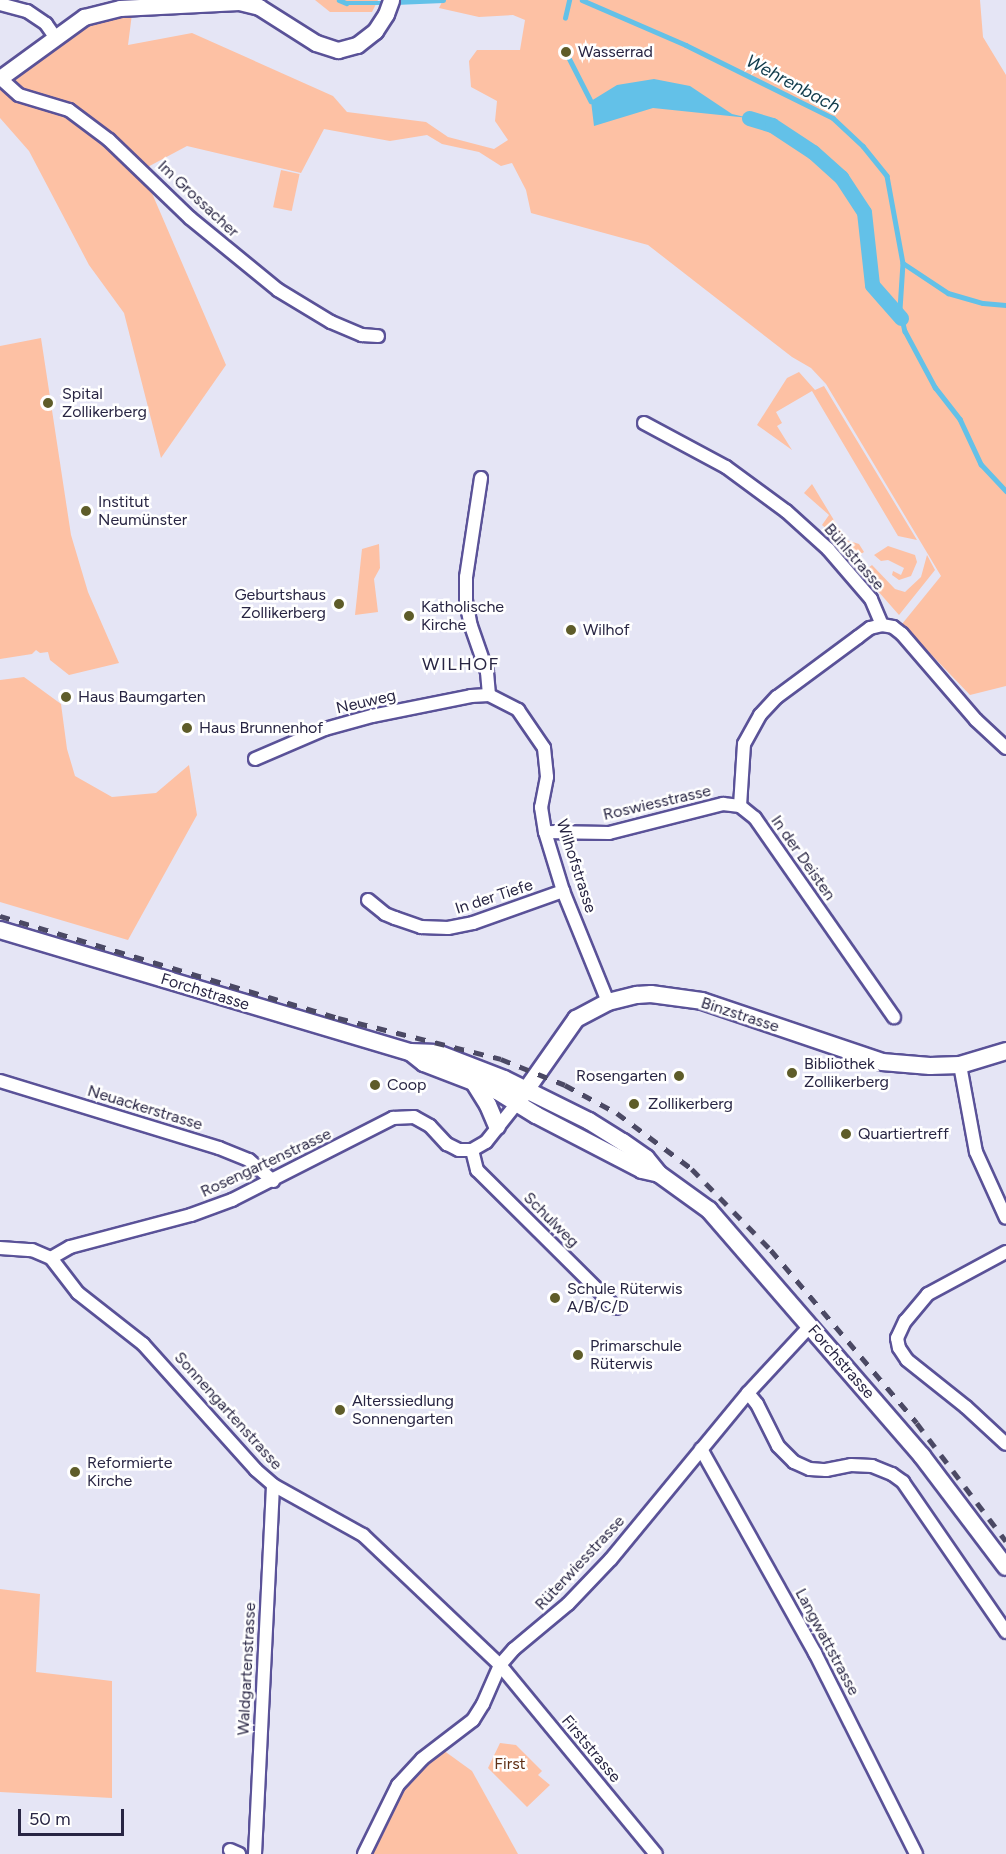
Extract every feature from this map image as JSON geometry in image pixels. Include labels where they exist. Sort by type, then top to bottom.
[{"type":"main road","name":"Forchstrasse","points":[[0,930],[410,1053],[437,1053],[477,1067],[521,1097],[642,1170],[659,1174],[709,1210],[922,1456],[1006,1568]]},
{"type":"main road","name":"Binzstrasse","points":[[521,1097],[576,1019],[608,1002],[651,994],[683,997],[882,1062],[930,1066],[960,1065],[1006,1051]]},
{"type":"main road","name":"Forchstrasse","points":[[410,1053],[424,1063],[521,1097]]},
{"type":"main road","points":[[473,1081],[488,1104],[497,1126]]},
{"type":"street","points":[[0,78],[84,17],[120,8],[239,2],[259,7],[316,43],[338,50],[363,41],[375,31],[389,7]]},
{"type":"street","points":[[0,4],[27,11],[46,24],[55,37]]},
{"type":"street","name":"Im Grossacher","points":[[0,78],[19,95],[69,110],[109,140],[190,219],[278,290],[331,322],[362,335],[378,336]]},
{"type":"street","name":"Bühlstrasse","points":[[644,423],[726,467],[786,511],[828,549],[864,591],[875,607],[882,625]]},
{"type":"street","points":[[481,478],[466,577],[466,601],[471,626],[487,672],[489,695]]},
{"type":"street","points":[[740,806],[744,744],[760,715],[777,697],[870,628],[882,625],[893,627],[902,634],[976,720],[1006,748]]},
{"type":"street","name":"Neuweg","points":[[255,759],[325,729],[383,714],[489,695]]},
{"type":"street","name":"Wilhofstrasse","points":[[489,695],[518,710],[544,748],[547,777],[541,807],[545,832],[563,891],[608,1002]]},
{"type":"street","name":"Roswiesstrasse","points":[[545,832],[609,833],[723,804],[740,806]]},
{"type":"street","name":"In der Deisten","points":[[740,806],[755,818],[894,1017]]},
{"type":"street","name":"In der Tiefe","points":[[368,900],[385,914],[421,927],[448,928],[473,923],[563,891]]},
{"type":"street","points":[[960,1065],[976,1152],[1006,1218]]},
{"type":"street","name":"Neuackerstrasse","points":[[0,1081],[219,1148],[249,1160],[273,1181]]},
{"type":"street","points":[[472,1150],[486,1142],[521,1097]]},
{"type":"street","name":"Rosengartenstrasse","points":[[51,1258],[70,1247],[191,1215],[273,1181],[393,1118],[414,1117],[430,1126],[447,1144],[459,1150],[472,1150]]},
{"type":"street","name":"Schulweg","points":[[472,1150],[477,1170],[616,1308]]},
{"type":"street","points":[[0,1248],[32,1250],[51,1258]]},
{"type":"street","points":[[1006,1252],[928,1294],[905,1321],[897,1338],[899,1348],[907,1360],[966,1407],[1006,1444]]},
{"type":"street","name":"Sonnengartenstrasse","points":[[51,1258],[78,1293],[143,1344],[256,1470],[273,1485],[363,1535],[500,1665]]},
{"type":"street","name":"Rüterwiesstrasse","points":[[364,1854],[398,1785],[422,1759],[473,1720],[483,1704],[500,1665],[514,1649],[568,1604],[610,1559],[748,1394],[810,1326]]},
{"type":"street","points":[[748,1394],[757,1404],[778,1446],[794,1462],[810,1469],[826,1470],[851,1465],[872,1466],[892,1474],[903,1482],[1006,1632]]},
{"type":"street","name":"Langwattstrasse","points":[[701,1449],[815,1653],[912,1853]]},
{"type":"street","name":"Waldgartenstrasse","points":[[255,1854],[273,1485]]},
{"type":"street","name":"Firststrasse","points":[[500,1665],[656,1854]]},
{"type":"green space","points":[[315,0],[378,0],[372,12],[330,12]]},
{"type":"green space","points":[[443,0],[980,0],[983,37],[1006,75],[1006,686],[970,695],[902,624],[941,576],[826,384],[811,368],[792,357],[648,245],[531,213],[526,190],[512,163],[501,166],[479,152],[442,144],[427,135],[390,141],[324,129],[301,173],[187,146],[142,170],[226,365],[161,458],[124,313],[89,265],[29,151],[0,118],[0,78],[72,24],[133,6],[128,45],[192,33],[333,96],[347,112],[426,122],[448,137],[494,149],[508,140],[495,121],[497,101],[471,87],[469,61],[477,50],[520,50],[525,20],[513,15],[479,17],[439,8]]},
{"type":"green space","points":[[281,170],[300,174],[292,211],[273,207]]},
{"type":"green space","points":[[41,338],[71,535],[88,592],[119,663],[69,675],[50,660],[48,652],[40,653],[36,650],[32,654],[0,659],[0,346]]},
{"type":"green space","points":[[799,372],[815,390],[824,386],[917,540],[898,536],[812,391],[776,412],[782,423],[777,426],[792,450],[757,425],[787,378]]},
{"type":"green space","points":[[812,484],[846,540],[859,544],[864,552],[853,559],[835,539],[836,537],[822,525],[829,515],[804,493]]},
{"type":"green space","points":[[379,544],[380,568],[374,579],[378,612],[355,615],[362,549]]},
{"type":"green space","points":[[888,546],[915,555],[917,562],[911,576],[899,580],[892,575],[893,571],[901,575],[904,568],[888,560],[881,561],[874,555]]},
{"type":"green space","points":[[927,555],[935,570],[899,615],[862,573],[872,565],[895,589],[905,592],[921,577]]},
{"type":"green space","points":[[24,677],[61,704],[67,749],[75,776],[112,797],[156,793],[189,765],[197,815],[128,940],[0,902],[0,680]]},
{"type":"green space","points":[[0,1589],[40,1594],[36,1672],[112,1681],[112,1798],[0,1792]]},
{"type":"green space","name":"First","points":[[500,1743],[516,1745],[542,1771],[538,1775],[550,1785],[527,1807],[488,1768]]},
{"type":"green space","points":[[443,1750],[472,1771],[518,1854],[364,1854],[398,1785]]},
{"type":"water","points":[[654,79],[690,86],[732,114],[749,118],[653,108],[594,126],[591,101],[617,85]]},
{"type":"waterway","name":"Wehrenbach","points":[[339,0],[346,3],[386,3]]},
{"type":"waterway","name":"Wehrenbach","points":[[395,2],[443,0]]},
{"type":"waterway","points":[[565,18],[569,0]]},
{"type":"waterway","name":"Wehrenbach","points":[[582,0],[686,45],[833,118],[863,146],[887,176],[903,263],[900,310],[905,331],[935,387],[960,419],[981,464],[1006,491]]},
{"type":"waterway","points":[[566,52],[591,101]]},
{"type":"waterway","points":[[749,118],[772,125],[813,152],[841,177],[864,212],[872,285],[901,318]]},
{"type":"waterway","points":[[903,263],[948,293],[983,303],[1006,305]]},
{"type":"railway","points":[[0,916],[338,1018],[501,1059],[565,1085],[617,1113],[692,1169],[771,1250],[917,1423],[1006,1541]]},
{"type":"place","name":"Wasserrad","points":[[566,52]]},
{"type":"place","name":"Spital Zollikerberg","points":[[48,403]]},
{"type":"place","name":"Institut Neumünster","points":[[86,511]]},
{"type":"place","name":"Geburtshaus Zollikerberg","points":[[339,604]]},
{"type":"place","name":"Katholische Kirche","points":[[409,616]]},
{"type":"place","name":"Wilhof","points":[[571,630]]},
{"type":"place","name":"Haus Baumgarten","points":[[66,697]]},
{"type":"place","name":"Haus Brunnenhof","points":[[187,728]]},
{"type":"place","name":"Bibliothek Zollikerberg","points":[[792,1073]]},
{"type":"place","name":"Rosengarten","points":[[679,1076]]},
{"type":"place","name":"Coop","points":[[375,1085]]},
{"type":"place","name":"Zollikerberg","points":[[634,1104]]},
{"type":"place","name":"Quartiertreff","points":[[846,1134]]},
{"type":"place","name":"Schule Rüterwis A/B/C/D","points":[[555,1298]]},
{"type":"place","name":"Primarschule Rüterwis","points":[[578,1355]]},
{"type":"place","name":"Alterssiedlung Sonnengarten","points":[[340,1410]]},
{"type":"place","name":"Reformierte Kirche","points":[[75,1472]]},
{"type":"district","name":"WILHOF","points":[[461,664]]}]
